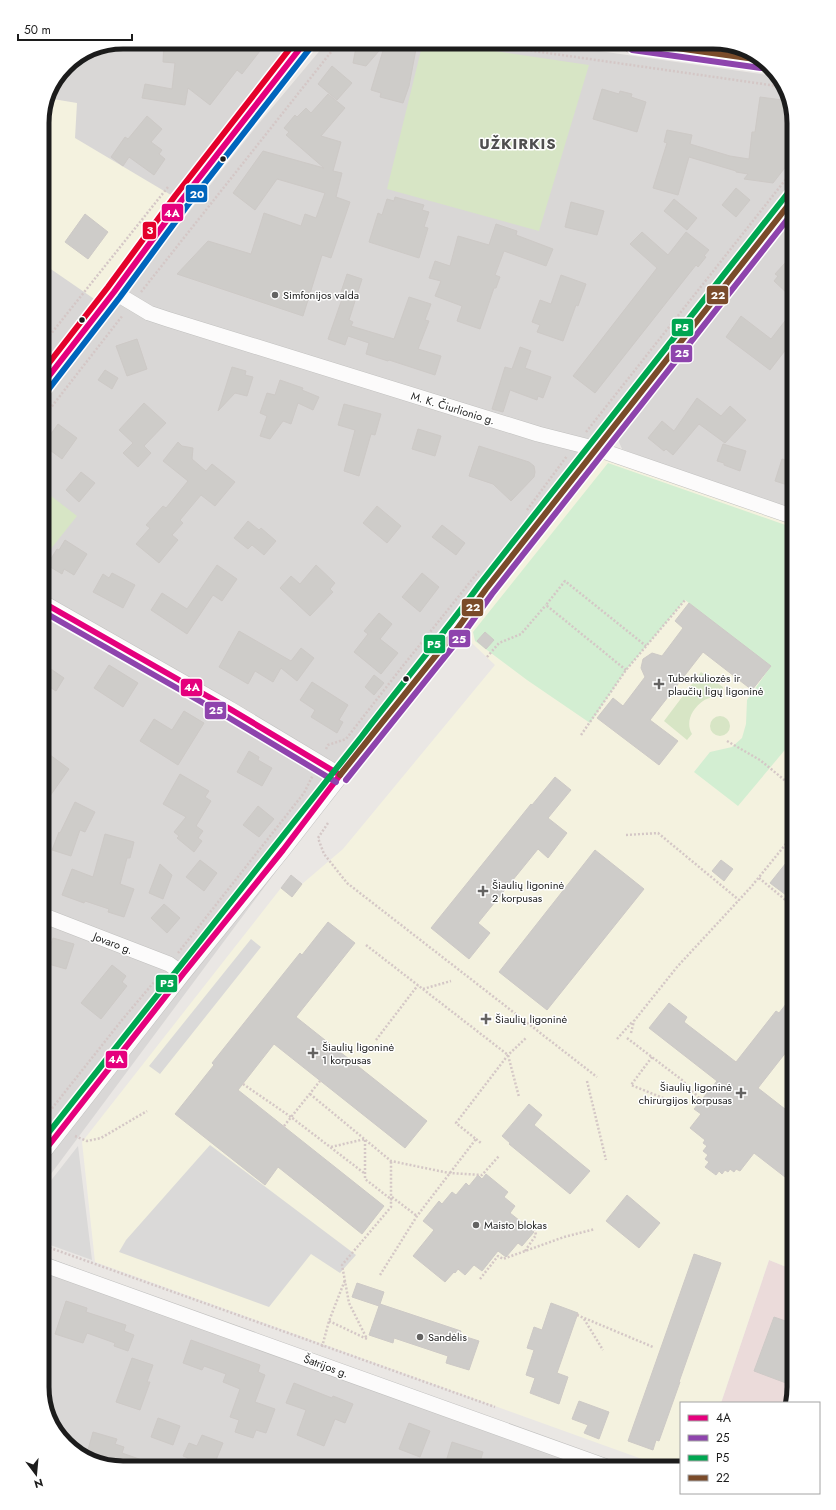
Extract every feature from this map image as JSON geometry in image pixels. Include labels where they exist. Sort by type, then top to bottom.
[{"type":"highway","points":[[683,49],[748,58]]},
{"type":"main road","points":[[49,375],[300,49]]},
{"type":"street","points":[[49,1145],[183,974],[283,850],[340,775],[457,629],[486,589],[787,207]]},
{"type":"street","name":"M. K. Čiurlionio g.","points":[[114,292],[149,313],[181,324],[489,419],[596,449],[787,515]]},
{"type":"street","points":[[49,606],[230,709],[340,775]]},
{"type":"street","name":"Jovaro g.","points":[[49,918],[169,964],[183,974]]},
{"type":"street","name":"Šatrijos g.","points":[[49,1267],[591,1461]]},
{"type":"path","points":[[49,410],[333,49]]},
{"type":"path","points":[[520,49],[777,86]]},
{"type":"path","points":[[524,514],[576,444],[787,178]]},
{"type":"path","points":[[49,336],[169,186]]},
{"type":"path","points":[[49,1112],[122,1020],[169,964],[304,793],[328,745],[346,739],[482,568]]},
{"type":"path","points":[[487,657],[499,643],[521,634],[565,581],[646,646]]},
{"type":"path","points":[[581,735],[626,670],[685,600]]},
{"type":"path","points":[[546,605],[626,670]]},
{"type":"path","points":[[727,741],[760,760],[787,782]]},
{"type":"path","points":[[328,823],[318,838],[324,854],[347,882],[597,1077]]},
{"type":"path","points":[[626,835],[658,833],[740,900]]},
{"type":"path","points":[[617,1039],[634,1021],[677,967],[740,900],[787,843]]},
{"type":"path","points":[[759,878],[787,901]]},
{"type":"path","points":[[366,945],[508,1056],[519,1097]]},
{"type":"path","points":[[423,989],[451,981]]},
{"type":"path","points":[[376,1040],[418,985]]},
{"type":"path","points":[[631,1033],[634,1021]]},
{"type":"path","points":[[481,1143],[456,1123],[508,1056],[526,1038]]},
{"type":"path","points":[[627,1038],[687,1085],[701,1100]]},
{"type":"path","points":[[652,1057],[630,1085],[673,1102]]},
{"type":"path","points":[[284,1126],[320,1081]]},
{"type":"path","points":[[586,1081],[606,1160]]},
{"type":"path","points":[[243,1084],[291,1117],[364,1172]]},
{"type":"path","points":[[680,1092],[687,1085]]},
{"type":"path","points":[[310,1094],[391,1161],[449,1173],[482,1175],[499,1156]]},
{"type":"path","points":[[63,1128],[87,1141],[101,1138],[147,1111]]},
{"type":"path","points":[[331,1147],[365,1138]]},
{"type":"path","points":[[365,1138],[365,1179],[392,1200]]},
{"type":"path","points":[[380,1275],[418,1216],[476,1139]]},
{"type":"path","points":[[329,1321],[367,1339],[349,1303],[342,1265],[392,1207],[391,1161]]},
{"type":"path","points":[[392,1196],[418,1216]]},
{"type":"path","points":[[525,1251],[536,1235],[532,1222]]},
{"type":"path","points":[[480,1279],[498,1256],[503,1260],[564,1237],[595,1229]]},
{"type":"path","points":[[49,1248],[495,1408]]},
{"type":"path","points":[[318,1363],[329,1321],[345,1280]]},
{"type":"path","points":[[577,1315],[653,1346]]},
{"type":"path","points":[[584,1318],[602,1350]]},
{"type":"shaded area","points":[[289,49],[49,375],[49,118],[50,108],[61,82],[74,67],[82,61],[108,50]]},
{"type":"shaded area","points":[[321,49],[585,49],[770,75],[777,86],[786,108],[787,207],[486,589],[49,1177],[49,390],[255,128]]},
{"type":"shaded area","points":[[54,99],[77,103],[75,138],[181,201],[103,305],[49,268],[49,118],[50,108]]},
{"type":"shaded area","points":[[787,223],[787,511],[622,449],[619,442],[620,434]]},
{"type":"shaded area","name":"Šiaulių ligoninė","points":[[597,449],[787,515],[787,1267],[769,1260],[721,1402],[680,1402],[680,1461],[648,1461],[95,1262],[82,1142],[281,888],[292,896],[302,884],[343,849],[495,665],[457,629]]},
{"type":"shaded area","points":[[251,939],[261,947],[160,1074],[149,1066]]},
{"type":"shaded area","points":[[210,1145],[356,1255],[340,1273],[311,1254],[269,1307],[119,1252],[126,1240]]},
{"type":"shaded area","points":[[78,1146],[92,1260],[49,1245],[49,1183]]},
{"type":"shaded area","points":[[49,1258],[403,1393],[591,1461],[118,1461],[99,1457],[82,1449],[67,1436],[59,1424],[50,1402]]},
{"type":"shaded area","points":[[769,1260],[787,1267],[786,1402],[721,1402]]},
{"type":"green space","points":[[421,49],[481,49],[589,65],[539,231],[387,189]]},
{"type":"green space","points":[[608,463],[787,526],[787,747],[738,806],[694,772],[710,752],[732,747],[742,738],[746,724],[747,700],[771,666],[685,600],[626,670],[590,723],[527,680],[475,641],[473,632]]},
{"type":"green space","points":[[49,494],[77,516],[49,551]]},
{"type":"green space","points":[[701,672],[723,687],[721,696],[705,700],[699,704],[693,712],[689,725],[692,734],[687,740],[664,721]]},
{"type":"green space","points":[[720,716],[727,719],[730,726],[727,733],[720,736],[713,733],[710,726],[713,719]]},
{"type":"building","points":[[164,49],[262,49],[242,74],[237,70],[210,105],[188,88],[185,105],[142,98],[145,84],[172,89],[175,63],[163,62]]},
{"type":"building","points":[[356,49],[381,49],[366,66],[353,63]]},
{"type":"building","points":[[383,49],[416,49],[409,86],[403,103],[380,97],[381,93],[371,90]]},
{"type":"building","points":[[332,66],[352,83],[337,100],[318,84]]},
{"type":"building","points":[[602,89],[619,94],[620,91],[632,94],[631,97],[646,102],[637,132],[593,119]]},
{"type":"building","points":[[328,94],[345,108],[321,136],[341,142],[333,171],[342,173],[336,197],[350,202],[331,258],[322,255],[303,316],[177,274],[208,241],[251,254],[264,213],[301,226],[305,214],[316,218],[325,193],[277,179],[255,210],[233,193],[263,151],[324,168],[286,135],[289,132],[284,128],[295,115],[297,117],[306,108],[311,113]]},
{"type":"building","points":[[760,97],[783,100],[786,108],[787,118],[787,165],[773,183],[744,179],[748,174],[736,172],[689,157],[678,195],[653,188],[667,143],[664,142],[667,130],[692,135],[690,144],[730,156],[749,159],[752,132],[755,132]]},
{"type":"building","points":[[147,116],[162,129],[151,142],[162,150],[159,154],[165,159],[154,175],[129,157],[123,166],[111,157],[125,137],[128,139]]},
{"type":"building","points":[[736,188],[750,200],[736,217],[722,205]]},
{"type":"building","points":[[395,197],[424,205],[422,210],[429,212],[424,227],[428,228],[419,258],[369,242],[378,213],[382,215],[387,199],[394,201]]},
{"type":"building","points":[[674,199],[697,218],[687,230],[664,211]]},
{"type":"building","points":[[571,202],[604,211],[597,235],[565,227]]},
{"type":"building","points":[[85,214],[108,232],[88,259],[65,242]]},
{"type":"building","points":[[496,224],[517,231],[516,235],[553,249],[546,266],[504,251],[495,275],[500,277],[496,288],[494,288],[480,329],[457,321],[462,306],[435,296],[441,281],[429,278],[435,261],[450,266],[458,236],[489,245]]},
{"type":"building","points":[[642,232],[668,255],[686,232],[709,250],[704,256],[706,257],[698,267],[696,265],[595,393],[573,376],[657,268],[630,244]]},
{"type":"building","points":[[787,261],[787,293],[774,281],[778,276],[775,274]]},
{"type":"building","points":[[347,274],[362,279],[349,320],[353,322],[351,326],[394,339],[409,297],[431,304],[425,320],[429,321],[418,349],[441,356],[435,375],[366,354],[369,343],[348,336],[345,345],[328,339],[342,299],[339,298]]},
{"type":"building","points":[[561,275],[586,284],[578,306],[576,305],[563,341],[537,332],[540,325],[532,322],[540,300],[551,304]]},
{"type":"building","points":[[741,316],[771,339],[785,321],[787,323],[787,348],[770,370],[726,337]]},
{"type":"building","points":[[137,339],[147,369],[127,376],[116,346]]},
{"type":"building","points":[[520,347],[531,351],[525,368],[551,377],[543,398],[538,396],[537,400],[510,390],[503,412],[492,409],[505,367],[512,369]]},
{"type":"building","points":[[232,367],[246,371],[245,375],[253,377],[247,396],[235,393],[218,411]]},
{"type":"building","points":[[105,370],[118,378],[112,389],[98,380]]},
{"type":"building","points":[[280,380],[303,388],[302,390],[319,397],[313,410],[298,403],[291,424],[283,421],[270,439],[260,436],[267,416],[260,413],[267,393],[275,395]]},
{"type":"building","points":[[697,398],[721,416],[730,406],[746,420],[725,443],[699,424],[673,455],[666,449],[664,451],[648,438],[662,421],[674,431]]},
{"type":"building","points":[[144,403],[166,423],[144,446],[151,453],[138,467],[123,453],[133,443],[119,430]]},
{"type":"building","points":[[344,404],[381,414],[375,435],[371,434],[359,476],[344,471],[355,430],[338,425]]},
{"type":"building","points":[[58,424],[77,438],[62,459],[49,449],[49,437]]},
{"type":"building","points":[[418,429],[441,436],[435,456],[412,449]]},
{"type":"building","points":[[178,442],[182,446],[193,448],[192,459],[206,471],[212,464],[235,482],[215,506],[201,495],[180,520],[183,523],[172,535],[178,540],[159,563],[136,544],[150,528],[146,525],[163,506],[166,508],[188,481],[163,461]]},
{"type":"building","points":[[723,444],[746,451],[740,471],[717,461]]},
{"type":"building","points":[[479,446],[529,462],[534,466],[534,477],[511,501],[493,484],[469,476]]},
{"type":"building","points":[[782,459],[787,460],[787,485],[775,481]]},
{"type":"building","points":[[81,472],[95,483],[79,502],[66,490]]},
{"type":"building","points":[[377,506],[401,526],[387,543],[363,523]]},
{"type":"building","points":[[248,521],[259,530],[261,528],[276,541],[264,555],[252,545],[248,549],[234,538]]},
{"type":"building","points":[[442,525],[465,543],[456,555],[432,537]]},
{"type":"building","points":[[65,540],[87,554],[74,575],[64,569],[62,574],[49,566],[49,562],[57,549],[59,550]]},
{"type":"building","points":[[217,565],[237,579],[222,601],[213,595],[187,634],[151,610],[162,593],[187,609]]},
{"type":"building","points":[[316,565],[335,583],[330,589],[333,592],[310,616],[280,588],[291,576],[300,584]]},
{"type":"building","points":[[112,573],[135,585],[123,608],[93,592],[103,574],[109,578]]},
{"type":"building","points":[[422,573],[439,587],[420,612],[402,597]]},
{"type":"building","name":"Tuberkuliozės ir plaučių ligų ligoninė","points":[[689,603],[771,666],[752,690],[703,652],[650,720],[678,741],[659,765],[597,718],[613,698],[623,706],[645,677],[641,668],[643,659],[652,653],[662,656],[683,628],[675,621]]},
{"type":"building","points":[[379,613],[392,624],[380,639],[398,653],[381,674],[354,652],[368,634],[364,631]]},
{"type":"building","points":[[239,631],[291,661],[301,648],[314,658],[297,681],[281,668],[273,682],[255,671],[248,684],[219,667]]},
{"type":"building","points":[[485,632],[494,640],[486,649],[477,641]]},
{"type":"building","points":[[109,665],[138,683],[123,707],[94,688]]},
{"type":"building","points":[[49,668],[64,678],[56,691],[49,686]]},
{"type":"building","points":[[374,675],[384,683],[374,695],[365,687]]},
{"type":"building","points":[[312,682],[348,705],[339,720],[343,722],[337,733],[311,717],[315,710],[300,700]]},
{"type":"building","points":[[184,711],[204,723],[178,765],[140,741],[154,719],[172,730]]},
{"type":"building","points":[[249,751],[259,757],[258,760],[272,768],[262,786],[237,772]]},
{"type":"building","points":[[49,754],[69,769],[50,796],[49,795]]},
{"type":"building","points":[[180,774],[209,791],[205,797],[211,801],[196,826],[203,831],[198,838],[202,841],[194,852],[177,838],[179,836],[174,832],[186,817],[163,804]]},
{"type":"building","name":"Šiaulių ligoninė 2 korpusas","points":[[555,777],[571,790],[548,818],[567,833],[548,858],[538,849],[478,923],[490,933],[469,959],[431,928],[531,804],[532,805]]},
{"type":"building","points":[[75,802],[95,812],[85,832],[80,830],[71,856],[52,850],[59,832],[60,833]]},
{"type":"building","points":[[258,806],[274,819],[259,837],[243,825]]},
{"type":"building","points":[[105,834],[134,842],[130,858],[127,858],[120,884],[134,889],[124,917],[108,912],[109,909],[85,901],[84,903],[62,895],[72,869],[93,877]]},
{"type":"building","points":[[595,850],[644,889],[547,1010],[499,972]]},
{"type":"building","points":[[200,860],[217,873],[204,891],[186,877]]},
{"type":"building","points":[[721,860],[733,869],[724,881],[712,871]]},
{"type":"building","points":[[787,862],[787,896],[770,883]]},
{"type":"building","points":[[160,864],[172,875],[163,899],[149,893]]},
{"type":"building","points":[[291,875],[302,884],[292,897],[281,888]]},
{"type":"building","points":[[164,904],[180,918],[167,933],[151,918]]},
{"type":"building","name":"Šiaulių ligoninė 1 korpusas","points":[[328,922],[355,943],[296,1017],[427,1121],[405,1148],[274,1044],[238,1090],[384,1206],[362,1234],[278,1167],[265,1185],[175,1114],[214,1065],[212,1063],[300,953],[302,955]]},
{"type":"building","points":[[53,938],[74,944],[66,969],[49,964],[49,950]]},
{"type":"building","points":[[112,965],[126,976],[122,982],[127,986],[101,1019],[81,1003]]},
{"type":"building","name":"Šiaulių ligoninė chirurgijos korpusas","points":[[669,1003],[687,1017],[684,1022],[736,1062],[776,1011],[779,1013],[787,1003],[787,1051],[758,1088],[787,1111],[787,1179],[754,1153],[740,1171],[736,1169],[734,1172],[730,1169],[728,1172],[725,1170],[722,1174],[719,1171],[716,1175],[705,1167],[709,1162],[705,1159],[708,1155],[703,1151],[707,1146],[703,1143],[705,1140],[690,1128],[701,1114],[694,1109],[717,1081],[649,1028]]},
{"type":"building","points":[[529,1104],[542,1115],[534,1125],[590,1171],[570,1194],[509,1144],[510,1143],[502,1136]]},
{"type":"building","name":"Maisto blokas","points":[[486,1174],[508,1192],[504,1197],[515,1206],[510,1213],[534,1232],[522,1246],[518,1243],[506,1257],[498,1251],[482,1271],[474,1265],[465,1275],[458,1269],[445,1282],[413,1256],[434,1230],[423,1221],[439,1201],[442,1204],[452,1192],[456,1195],[466,1183],[469,1186],[478,1175],[482,1179]]},
{"type":"building","points":[[627,1195],[660,1223],[639,1248],[606,1221]]},
{"type":"building","points":[[694,1254],[721,1263],[659,1441],[656,1440],[653,1450],[628,1441]]},
{"type":"building","name":"Sandėlis","points":[[357,1283],[384,1292],[380,1304],[461,1331],[460,1335],[479,1341],[469,1370],[446,1363],[448,1356],[394,1338],[393,1343],[369,1335],[379,1306],[352,1297]]},
{"type":"building","points":[[66,1301],[87,1308],[86,1312],[126,1325],[124,1331],[134,1335],[128,1351],[114,1346],[115,1343],[87,1333],[83,1343],[55,1334]]},
{"type":"building","points":[[551,1303],[578,1313],[557,1373],[568,1377],[559,1404],[530,1393],[535,1378],[526,1375],[534,1350],[527,1348],[534,1327],[542,1330]]},
{"type":"building","points":[[774,1317],[787,1322],[787,1383],[754,1371]]},
{"type":"building","points":[[191,1340],[260,1365],[258,1372],[265,1375],[255,1402],[275,1409],[266,1433],[256,1430],[253,1438],[235,1432],[239,1420],[230,1417],[240,1389],[223,1382],[226,1374],[204,1366],[202,1370],[183,1363]]},
{"type":"building","points":[[132,1358],[153,1365],[147,1382],[150,1382],[140,1410],[116,1402]]},
{"type":"building","points":[[294,1383],[332,1398],[333,1396],[353,1404],[345,1423],[335,1419],[324,1446],[297,1435],[306,1410],[286,1403]]},
{"type":"building","points":[[579,1401],[609,1412],[599,1439],[584,1433],[588,1425],[572,1419]]},
{"type":"building","points":[[158,1418],[180,1426],[173,1445],[151,1437]]},
{"type":"building","points":[[409,1423],[430,1431],[420,1457],[399,1449]]},
{"type":"building","points":[[93,1432],[117,1439],[115,1444],[124,1447],[122,1453],[145,1461],[108,1460],[87,1452]]},
{"type":"building","points":[[202,1435],[223,1443],[216,1461],[187,1461],[188,1458],[183,1456],[189,1443],[197,1446]]},
{"type":"building","points":[[452,1442],[483,1452],[480,1461],[446,1461]]},
{"type":"transit line","name":"3","points":[[49,363],[108,287],[175,196],[290,49]]},
{"type":"transit line","name":"4A","points":[[49,376],[114,292],[181,201],[300,49]]},
{"type":"transit line","name":"20","points":[[49,389],[120,297],[187,206],[309,49]]},
{"type":"transit line","name":"22","points":[[684,49],[748,58]]},
{"type":"transit line","name":"25","points":[[632,50],[761,68]]},
{"type":"transit line","name":"P5","points":[[49,1132],[787,194]]},
{"type":"transit line","name":"22","points":[[340,775],[457,629],[486,589],[787,207]]},
{"type":"transit line","name":"25","points":[[346,780],[463,634],[492,594],[787,220]]},
{"type":"transit line","name":"4A","points":[[49,606],[230,709],[340,775]]},
{"type":"transit line","name":"25","points":[[49,615],[226,716],[336,782]]},
{"type":"transit line","name":"4A","points":[[49,1145],[183,974],[283,850],[340,775]]},
{"type":"place","name":"Simfonijos valda","points":[[275,295]]},
{"type":"place","name":"Tuberkuliozės ir plaučių ligų ligoninė","points":[[659,684]]},
{"type":"place","name":"Šiaulių ligoninė 2 korpusas","points":[[483,891]]},
{"type":"place","name":"Šiaulių ligoninė","points":[[486,1019]]},
{"type":"place","name":"Šiaulių ligoninė 1 korpusas","points":[[313,1053]]},
{"type":"place","name":"Šiaulių ligoninė chirurgijos korpusas","points":[[741,1093]]},
{"type":"place","name":"Maisto blokas","points":[[476,1225]]},
{"type":"place","name":"Sandėlis","points":[[420,1337]]},
{"type":"district","name":"UŽKIRKIS","points":[[518,144]]}]
